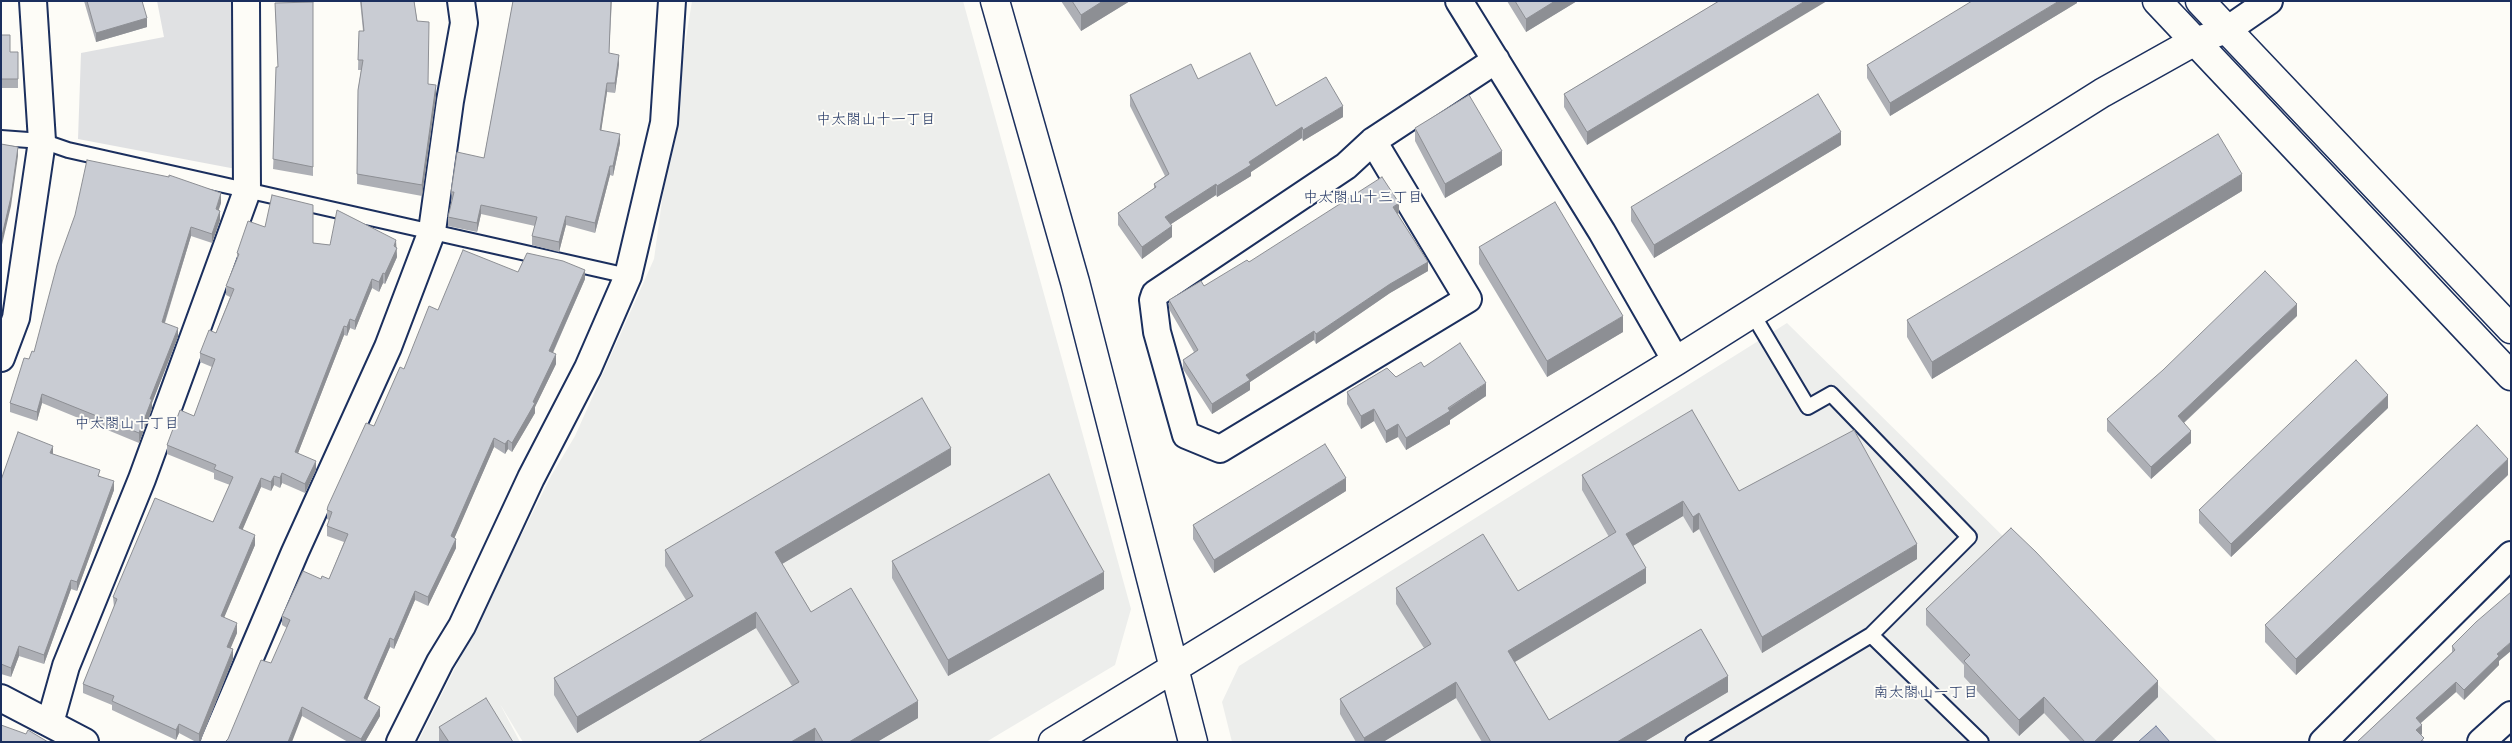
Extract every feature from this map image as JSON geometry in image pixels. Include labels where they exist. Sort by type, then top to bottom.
[{"type":"street","points":[[1,358],[16,318],[42,141],[33,1]]},
{"type":"street","points":[[50,723],[66,666],[142,479],[247,191],[246,1]]},
{"type":"street","points":[[214,742],[295,552],[388,347],[432,231],[450,101],[464,23],[461,1]]},
{"type":"street","points":[[400,742],[440,662],[462,626],[531,478],[588,368],[628,276],[664,123],[672,1]]},
{"type":"street","points":[[995,1],[1075,282],[1193,742]]},
{"type":"street","points":[[1459,1],[1602,232],[1676,361]]},
{"type":"street","points":[[2157,1],[2511,376]]},
{"type":"street","points":[[2200,1],[2511,329]]},
{"type":"street","points":[[1053,742],[1676,361],[2102,93],[2195,41],[2227,30],[2269,1]]},
{"type":"street","points":[[1373,141],[1468,299],[1220,449],[1186,436],[1157,332],[1153,300],[1155,294],[1346,166],[1373,141],[1496,60]]},
{"type":"street","points":[[2322,742],[2511,555]]},
{"type":"street","points":[[1,698],[85,742]]},
{"type":"street","points":[[2482,742],[2511,715]]},
{"type":"lane","points":[[1,138],[42,141],[68,150],[628,276]]},
{"type":"lane","points":[[1692,742],[1871,635],[1969,537],[1831,394],[1808,407],[1752,313]]},
{"type":"lane","points":[[1871,635],[1981,742]]},
{"type":"shaded area","points":[[157,1],[233,1],[236,169],[78,139],[81,53],[164,37]]},
{"type":"shaded area","points":[[692,1],[963,1],[1131,609],[1115,665],[986,742],[523,742],[500,704],[520,742],[418,742],[551,476],[575,436],[654,259],[675,106]]},
{"type":"shaded area","points":[[1787,323],[2011,544],[2218,742],[1232,742],[1222,702],[1239,666]]},
{"type":"shaded area","points":[[2156,726],[2170,742],[2138,742]]},
{"type":"building","points":[[87,1],[142,1],[147,18],[96,33]]},
{"type":"building","points":[[361,1],[414,1],[417,21],[429,22],[428,84],[436,85],[422,185],[357,174],[358,90],[363,60],[358,60],[359,31],[364,31]]},
{"type":"building","points":[[513,1],[611,1],[609,53],[619,55],[615,83],[607,83],[600,130],[620,134],[613,166],[610,166],[595,223],[566,216],[559,242],[532,236],[537,217],[481,205],[477,223],[448,217],[454,192],[451,192],[457,152],[484,158]]},
{"type":"building","points":[[1072,1],[1103,1],[1081,15]]},
{"type":"building","points":[[1515,1],[1555,1],[1526,19]]},
{"type":"building","points":[[1719,1],[1805,1],[1587,132],[1564,94]]},
{"type":"building","points":[[1972,1],[2059,1],[1890,103],[1867,65]]},
{"type":"building","points":[[313,2],[313,167],[273,159],[276,67],[278,67],[275,3]]},
{"type":"building","points":[[1,35],[10,35],[10,52],[18,52],[18,79],[1,79]]},
{"type":"building","points":[[1250,53],[1276,106],[1326,77],[1343,106],[1303,130],[1302,127],[1249,162],[1251,165],[1217,186],[1216,184],[1165,217],[1172,226],[1142,247],[1118,213],[1156,187],[1154,184],[1169,174],[1130,95],[1191,64],[1198,79]]},
{"type":"building","points":[[1818,94],[1841,132],[1654,245],[1631,207]]},
{"type":"building","points":[[1469,95],[1502,151],[1445,184],[1415,128]]},
{"type":"building","points":[[2218,134],[2242,174],[1932,362],[1907,320]]},
{"type":"building","points":[[1,144],[18,147],[11,197],[1,240]]},
{"type":"building","points":[[87,160],[169,177],[169,175],[221,193],[216,209],[220,211],[212,234],[191,227],[162,322],[178,328],[150,399],[152,399],[139,433],[42,394],[37,412],[10,403],[24,358],[29,359],[32,351],[34,352],[57,265],[75,215]]},
{"type":"building","points":[[1382,177],[1399,203],[1393,207],[1428,262],[1390,284],[1316,334],[1314,331],[1246,375],[1250,380],[1212,404],[1183,360],[1198,350],[1169,300],[1201,281],[1204,286],[1247,260],[1249,262]]},
{"type":"building","points":[[272,195],[313,205],[313,243],[330,245],[337,210],[396,240],[394,246],[397,248],[385,274],[383,273],[379,282],[372,279],[355,321],[350,319],[347,327],[344,326],[295,452],[316,461],[305,484],[282,473],[280,478],[274,476],[271,482],[261,478],[239,528],[255,535],[221,616],[237,623],[227,647],[233,649],[199,734],[179,724],[176,730],[112,701],[114,696],[83,684],[117,599],[113,597],[155,498],[213,522],[233,477],[214,469],[216,465],[167,445],[180,410],[194,416],[215,359],[200,353],[209,330],[216,333],[234,289],[226,286],[239,254],[237,253],[248,221],[265,227]]},
{"type":"building","points":[[1555,202],[1623,316],[1547,361],[1479,247]]},
{"type":"building","points":[[463,250],[518,272],[527,253],[563,261],[585,270],[549,351],[556,354],[533,402],[535,403],[512,443],[508,440],[505,444],[494,438],[451,536],[456,539],[428,597],[415,591],[394,640],[390,638],[364,698],[380,707],[361,739],[302,707],[288,742],[225,742],[228,739],[261,660],[271,663],[290,620],[282,616],[303,571],[321,579],[322,576],[329,579],[348,534],[327,526],[332,512],[327,510],[328,506],[366,423],[374,426],[400,367],[404,369],[429,306],[438,310]]},
{"type":"building","points":[[2265,271],[2297,304],[2178,416],[2191,431],[2151,467],[2107,419],[2163,370]]},
{"type":"building","points":[[1460,343],[1486,383],[1448,408],[1450,411],[1406,438],[1398,424],[1386,431],[1374,409],[1361,416],[1347,392],[1387,368],[1396,377],[1421,362],[1424,367]]},
{"type":"building","points":[[2356,360],[2388,395],[2231,544],[2199,510]]},
{"type":"building","points":[[922,398],[951,448],[775,552],[811,612],[851,588],[918,701],[849,742],[823,742],[815,728],[791,742],[698,742],[799,682],[756,612],[577,717],[554,678],[693,596],[665,550]]},
{"type":"building","points":[[1692,410],[1739,491],[1854,430],[1917,544],[1762,637],[1699,513],[1693,517],[1683,501],[1626,534],[1646,568],[1508,651],[1549,720],[1701,629],[1728,676],[1617,742],[1491,742],[1456,682],[1364,738],[1340,699],[1431,644],[1396,588],[1483,534],[1518,591],[1616,532],[1582,475]]},
{"type":"building","points":[[2477,425],[2508,459],[2296,659],[2265,625]]},
{"type":"building","points":[[18,432],[53,446],[50,453],[100,470],[98,476],[114,481],[77,582],[71,580],[44,655],[19,646],[11,668],[1,664],[1,480]]},
{"type":"building","points":[[1325,444],[1346,478],[1214,560],[1193,525]]},
{"type":"building","points":[[1049,474],[1104,572],[948,660],[892,561]]},
{"type":"building","points":[[2011,528],[2158,681],[2094,742],[2085,742],[2044,697],[2019,720],[1964,661],[1970,655],[1926,609]]},
{"type":"building","points":[[2511,592],[2511,642],[2497,654],[2499,656],[2464,690],[2456,682],[2416,718],[2422,725],[2416,730],[2424,738],[2420,742],[2357,742],[2455,650],[2452,646],[2476,622]]},
{"type":"building","points":[[486,698],[513,742],[449,742],[439,727]]},
{"type":"building","points":[[1,725],[26,734],[28,730],[48,742],[1,742]]},
{"type":"district","name":"中太閤山十一丁目","points":[[876,120]]},
{"type":"district","name":"中太閤山十三丁目","points":[[1363,198]]},
{"type":"district","name":"中太閤山十丁目","points":[[127,424]]},
{"type":"district","name":"南太閤山一丁目","points":[[1926,693]]}]
